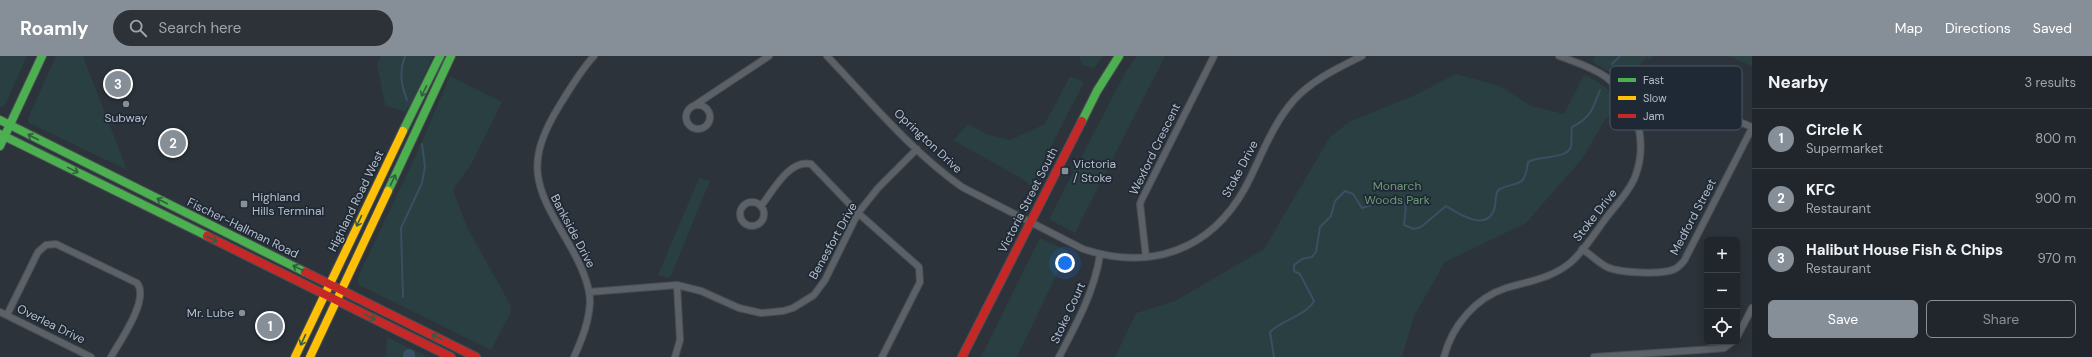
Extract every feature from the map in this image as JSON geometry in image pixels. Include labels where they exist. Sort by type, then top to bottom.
[{"type":"main road","points":[[0,146],[3,135],[11,125],[42,56]]},
{"type":"main road","name":"Highland Road West","points":[[295,357],[440,56]]},
{"type":"main road","name":"Highland Road West","points":[[310,357],[335,300],[451,56]]},
{"type":"main road","name":"Victoria Street South","points":[[962,357],[1097,91],[1119,56]]},
{"type":"main road","name":"Fischer-Hallman Road","points":[[0,120],[476,357]]},
{"type":"main road","name":"Fischer-Hallman Road","points":[[3,135],[451,357]]},
{"type":"street","name":"Bankside Drive","points":[[574,357],[584,335],[590,301],[579,263],[543,198],[540,189],[537,166],[538,150],[548,124],[582,69],[594,56]]},
{"type":"street","points":[[695,105],[769,56]]},
{"type":"street","name":"Oprington Drive","points":[[827,56],[917,149],[944,174],[962,187],[1030,223]]},
{"type":"street","name":"Wexford Crescent","points":[[1146,257],[1141,210],[1142,199],[1214,56]]},
{"type":"street","name":"Stoke Drive","points":[[1030,223],[1083,249],[1126,259],[1171,252],[1192,244],[1222,220],[1245,188],[1277,122],[1295,99],[1318,80],[1362,56]]},
{"type":"street","name":"Stoke Drive","points":[[1559,56],[1592,69],[1610,81]]},
{"type":"street","points":[[1742,124],[1752,128]]},
{"type":"street","name":"Medford Street","points":[[1582,249],[1606,266],[1615,270],[1640,272],[1675,269],[1684,261],[1752,128]]},
{"type":"street","name":"Stoke Drive","points":[[1444,357],[1448,343],[1458,324],[1483,300],[1505,289],[1548,277],[1570,262],[1582,249],[1623,197],[1635,177],[1641,152],[1639,130]]},
{"type":"street","name":"Benesfort Drive","points":[[588,292],[678,285],[701,291],[739,308],[755,312],[772,313],[793,308],[814,295],[825,280],[858,213],[878,188],[917,149]]},
{"type":"street","points":[[761,206],[792,168],[803,163],[811,164],[858,213],[919,267],[921,274],[920,282],[882,357]]},
{"type":"street","points":[[7,315],[38,252],[46,245],[56,244],[137,283],[140,287],[142,292],[140,304],[111,357]]},
{"type":"street","name":"Stoke Court","points":[[1059,357],[1089,300],[1094,285],[1100,254]]},
{"type":"street","points":[[675,357],[680,340],[678,285]]},
{"type":"street","points":[[1740,331],[1752,308]]},
{"type":"street","name":"Overlea Drive","points":[[0,312],[91,357]]},
{"type":"street","points":[[1594,357],[1714,349],[1724,348],[1728,345]]},
{"type":"green space","points":[[0,56],[27,56],[5,105],[0,108]]},
{"type":"green space","points":[[56,56],[83,56],[127,170],[29,123],[28,118]]},
{"type":"green space","points":[[381,56],[433,56],[412,102],[405,112],[385,105],[377,64]]},
{"type":"green space","points":[[1079,56],[1103,56],[1094,68],[1082,65]]},
{"type":"green space","points":[[1137,56],[1165,56],[1075,233],[1049,219],[1125,73]]},
{"type":"green space","points":[[1595,56],[1655,56],[1649,60],[1647,57],[1639,66],[1610,66],[1610,72],[1592,62]]},
{"type":"green space","points":[[1728,56],[1752,56],[1752,66],[1730,57]]},
{"type":"green space","name":"Monarch Woods Park","points":[[1456,74],[1500,86],[1531,106],[1564,114],[1584,75],[1598,82],[1610,92],[1610,117],[1606,118],[1582,159],[1526,223],[1445,262],[1414,316],[1402,357],[1115,357],[1136,313],[1175,301],[1264,249],[1330,137],[1349,122],[1415,95]]},
{"type":"green space","points":[[450,76],[502,102],[472,163],[453,190],[467,227],[510,304],[511,312],[491,350],[359,285],[357,279],[415,157]]},
{"type":"green space","points":[[1070,76],[1084,82],[1031,186],[1024,180],[953,140],[968,124],[989,135],[1010,140],[1045,124]]},
{"type":"green space","points":[[699,178],[710,181],[670,278],[658,275]]},
{"type":"green space","points":[[1040,238],[1068,251],[1017,357],[981,357]]},
{"type":"green space","points":[[387,337],[428,357],[386,357]]},
{"type":"waterway","points":[[405,56],[401,73],[403,89],[407,100]]},
{"type":"waterway","points":[[1612,64],[1620,56]]},
{"type":"waterway","points":[[1274,357],[1270,332],[1306,310],[1314,301],[1300,274],[1294,271],[1294,265],[1302,259],[1312,257],[1316,252],[1320,227],[1331,216],[1335,201],[1345,191],[1353,194],[1362,208],[1389,199],[1403,201],[1406,206],[1404,225],[1414,229],[1421,227],[1446,206],[1471,219],[1484,220],[1493,212],[1498,190],[1522,181],[1528,162],[1559,155],[1569,150],[1571,146],[1572,127],[1587,116],[1593,107],[1600,90]]},
{"type":"waterway","points":[[403,297],[401,228],[422,183],[425,167],[422,144]]},
{"type":"traffic: fast","points":[[0,146],[42,56]]},
{"type":"traffic: fast","points":[[403,131],[440,56]]},
{"type":"traffic: fast","points":[[388,191],[451,56]]},
{"type":"traffic: fast","points":[[1082,121],[1097,91],[1119,56]]},
{"type":"traffic: fast","points":[[0,120],[305,272]]},
{"type":"traffic: fast","points":[[0,134],[207,236]]},
{"type":"traffic: slow","points":[[295,357],[403,131]]},
{"type":"traffic: slow","points":[[310,357],[388,191]]},
{"type":"traffic: jam","points":[[962,357],[1082,121]]},
{"type":"traffic: jam","points":[[207,236],[451,357]]},
{"type":"traffic: jam","points":[[305,272],[476,357]]},
{"type":"place","name":"Halibut House Fish & Chips","points":[[118,84]]},
{"type":"place","name":"Subway","points":[[126,104]]},
{"type":"place","name":"KFC","points":[[173,143]]},
{"type":"place","name":"Victoria / Stoke","points":[[1065,171]]},
{"type":"place","name":"Highland Hills Terminal","points":[[244,204]]},
{"type":"place","name":"Mr. Lube","points":[[242,313]]},
{"type":"place","name":"Circle K","points":[[270,326]]}]
